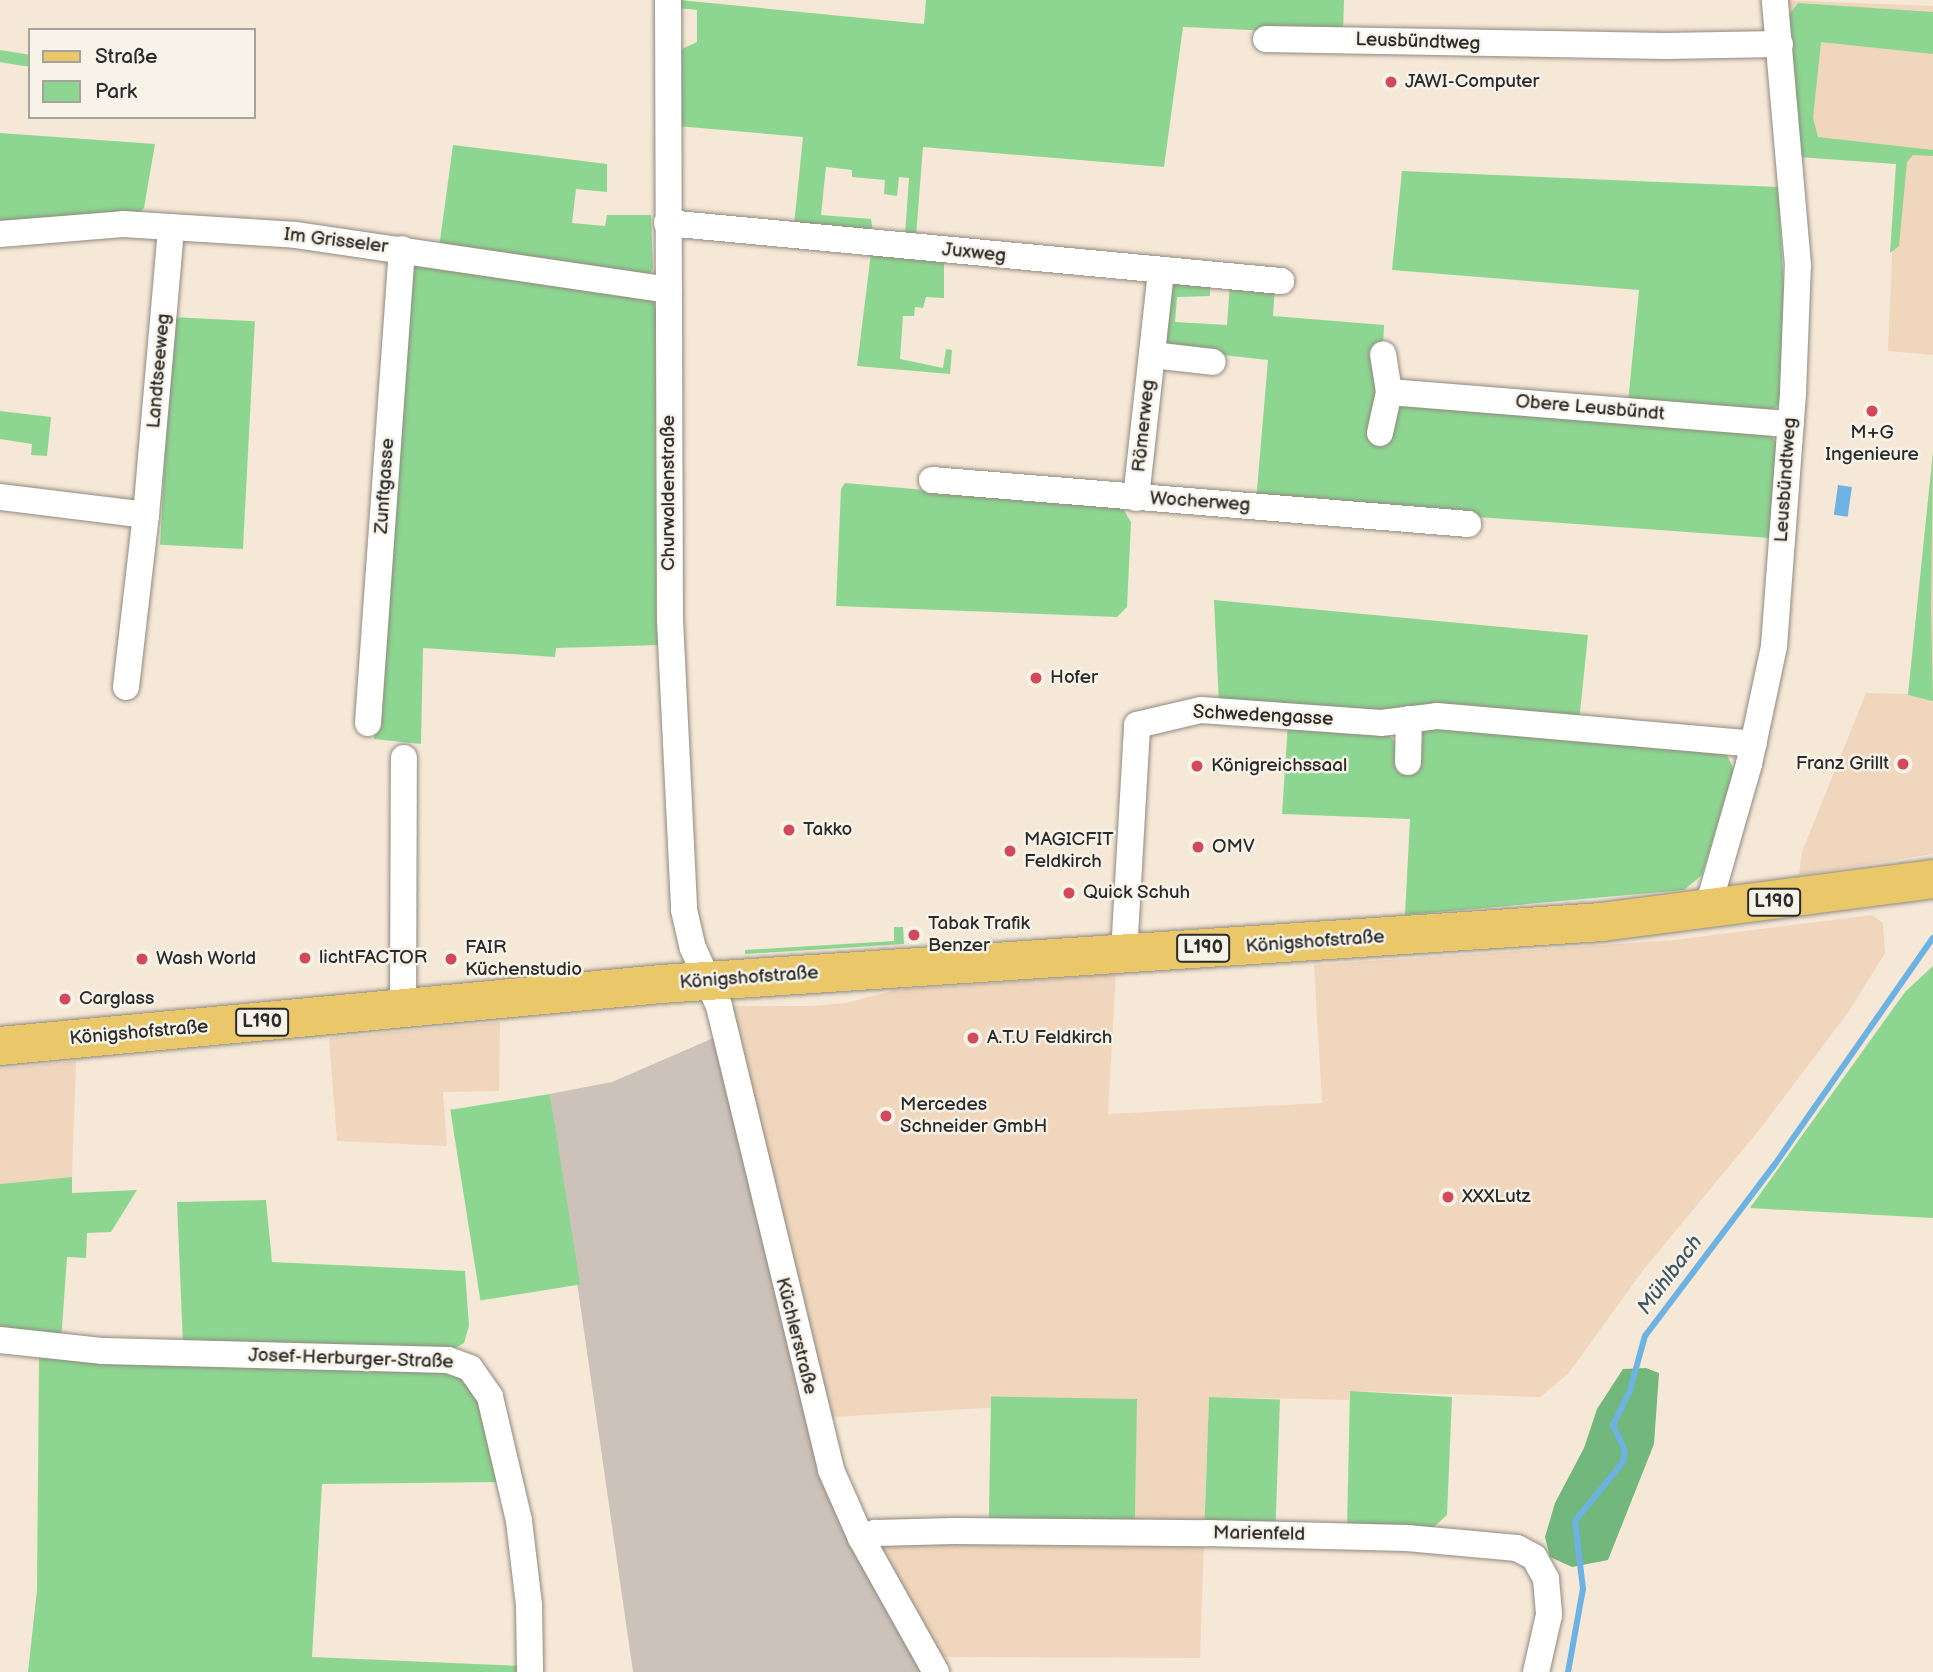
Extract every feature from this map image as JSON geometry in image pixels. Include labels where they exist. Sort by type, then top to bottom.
[{"type":"main road","name":"Königshofstraße","points":[[0,1046],[706,981],[1498,930],[1714,910],[1933,879]]},
{"type":"street","name":"Churwaldenstraße","points":[[668,0],[670,620],[681,886],[688,930],[706,981]]},
{"type":"street","name":"Leusbündtweg","points":[[1714,910],[1712,893],[1754,744],[1774,646],[1791,424],[1798,265],[1776,0]]},
{"type":"street","name":"Leusbündtweg","points":[[1266,39],[1780,44]]},
{"type":"street","name":"Juxweg","points":[[667,223],[1282,281]]},
{"type":"street","name":"Im Grisseler","points":[[0,234],[123,224],[296,235],[669,290]]},
{"type":"street","name":"Landtseeweg","points":[[126,687],[146,515],[171,227]]},
{"type":"street","name":"Zunftgasse","points":[[368,723],[402,249]]},
{"type":"street","name":"Römerweg","points":[[1136,498],[1161,271]]},
{"type":"street","points":[[1380,433],[1388,392],[1383,354]]},
{"type":"street","name":"Römerweg","points":[[1152,355],[1213,362]]},
{"type":"street","name":"Obere Leusbündt","points":[[1388,392],[1791,424]]},
{"type":"street","name":"Wocherweg","points":[[932,480],[1468,524]]},
{"type":"street","points":[[0,497],[146,515]]},
{"type":"street","name":"Schwedengasse","points":[[1124,953],[1137,725],[1185,712],[1219,710],[1381,723],[1437,716],[1754,744]]},
{"type":"street","points":[[1408,762],[1409,719]]},
{"type":"street","points":[[402,1009],[404,758]]},
{"type":"street","name":"Küchlerstraße","points":[[706,981],[719,1006],[822,1442],[861,1538],[936,1672]]},
{"type":"street","name":"Josef-Herburger-Straße","points":[[0,1340],[103,1351],[448,1360],[470,1368],[490,1397],[519,1521],[529,1605],[530,1672]]},
{"type":"street","name":"Marienfeld","points":[[861,1538],[875,1533],[954,1531],[1206,1533],[1407,1538],[1517,1548],[1534,1557],[1546,1579],[1549,1615],[1536,1672]]},
{"type":"shaded area","points":[[1775,0],[1933,6],[1933,355],[1888,351],[1896,164],[1790,156]]},
{"type":"shaded area","points":[[1933,452],[1933,854],[1799,875],[1802,852],[1866,693],[1908,694]]},
{"type":"shaded area","points":[[1872,915],[1883,923],[1885,953],[1849,1011],[1760,1129],[1644,1269],[1568,1374],[1540,1397],[1350,1391],[1349,1400],[1209,1397],[1200,1658],[942,1657],[861,1538],[1135,1532],[1136,1399],[816,1418],[719,1006],[810,1006],[846,1003],[896,990],[1116,974],[1108,1114],[1322,1103],[1314,965],[1674,940]]},
{"type":"shaded area","points":[[500,1022],[499,1091],[443,1092],[447,1146],[337,1141],[329,1038]]},
{"type":"shaded area","points":[[725,1033],[822,1442],[936,1672],[633,1672],[550,1094],[612,1082]]},
{"type":"shaded area","points":[[76,1061],[72,1177],[0,1184],[0,1069]]},
{"type":"green space","points":[[679,0],[924,24],[926,0],[1344,0],[1343,34],[1183,27],[1164,167],[923,147],[916,236],[905,235],[909,178],[899,177],[897,196],[884,194],[885,180],[852,177],[852,170],[826,167],[821,215],[871,219],[873,233],[794,225],[803,137],[677,126],[678,60],[682,49],[697,42],[697,10],[678,8]]},
{"type":"green space","points":[[1798,3],[1933,12],[1933,54],[1821,42],[1813,118],[1818,137],[1933,150],[1933,156],[1913,155],[1907,162],[1899,246],[1890,253],[1896,164],[1799,157],[1789,15]]},
{"type":"green space","points":[[0,50],[28,54],[28,65],[0,62]]},
{"type":"green space","points":[[0,133],[155,144],[144,208],[137,215],[0,224]]},
{"type":"green space","points":[[453,145],[607,164],[607,192],[576,189],[572,223],[605,226],[607,215],[651,215],[653,269],[649,274],[439,248]]},
{"type":"green space","points":[[1402,171],[1778,187],[1784,289],[1780,404],[1771,410],[1628,403],[1639,290],[1392,270]]},
{"type":"green space","points":[[871,253],[944,262],[944,298],[926,297],[923,308],[915,307],[914,316],[903,316],[900,359],[943,368],[946,349],[952,350],[950,374],[857,366]]},
{"type":"green space","points":[[408,264],[653,298],[658,316],[659,645],[556,648],[555,657],[423,648],[421,744],[374,739]]},
{"type":"green space","points":[[1167,278],[1210,281],[1210,296],[1177,297],[1175,322],[1227,325],[1230,282],[1275,286],[1273,316],[1384,325],[1383,350],[1398,407],[1404,403],[1767,432],[1777,443],[1770,538],[1256,501],[1268,360],[1160,348]]},
{"type":"green space","points":[[172,317],[255,321],[243,549],[160,545]]},
{"type":"green space","points":[[0,411],[51,417],[47,456],[31,455],[32,444],[0,439]]},
{"type":"green space","points":[[1933,452],[1931,609],[1933,701],[1908,695]]},
{"type":"green space","points":[[845,483],[1122,507],[1131,522],[1127,607],[1117,617],[836,606],[841,489]]},
{"type":"green space","points":[[1214,600],[1588,635],[1579,722],[1219,704]]},
{"type":"green space","points":[[1288,723],[1389,735],[1396,743],[1429,728],[1726,753],[1734,770],[1702,875],[1684,890],[1405,915],[1410,819],[1282,814]]},
{"type":"green space","points":[[894,927],[903,927],[904,944],[745,954],[745,950],[894,941]]},
{"type":"green space","points":[[1933,966],[1933,1218],[1750,1208],[1905,992]]},
{"type":"green space","points":[[550,1094],[580,1285],[480,1300],[450,1110]]},
{"type":"green space","points":[[72,1177],[72,1193],[137,1190],[111,1232],[87,1233],[86,1258],[67,1257],[61,1342],[0,1332],[0,1184]]},
{"type":"green space","points":[[266,1200],[272,1262],[465,1271],[469,1326],[464,1343],[450,1351],[183,1345],[177,1202]]},
{"type":"green space","points":[[39,1356],[443,1369],[466,1381],[476,1393],[500,1482],[322,1484],[312,1657],[521,1666],[521,1672],[28,1672],[37,1590]]},
{"type":"green space","points":[[1646,1368],[1659,1373],[1654,1444],[1608,1560],[1572,1567],[1550,1557],[1545,1537],[1555,1503],[1584,1448],[1597,1409],[1623,1369]]},
{"type":"green space","points":[[1350,1391],[1452,1397],[1447,1515],[1436,1525],[1419,1534],[1347,1530]]},
{"type":"green space","points":[[991,1396],[1137,1399],[1135,1526],[989,1523]]},
{"type":"green space","points":[[1209,1397],[1280,1399],[1275,1528],[1204,1526]]},
{"type":"water","points":[[1838,485],[1852,487],[1848,517],[1834,515]]},
{"type":"waterway","name":"Mühlbach","points":[[1568,1672],[1583,1589],[1575,1521],[1623,1462],[1625,1451],[1613,1425],[1630,1390],[1645,1336],[1773,1167],[1933,938]]},
{"type":"place","name":"JAWI-Computer","points":[[1391,82]]},
{"type":"place","name":"M+G Ingenieure","points":[[1872,411]]},
{"type":"place","name":"Hofer","points":[[1036,678]]},
{"type":"place","name":"Franz Grillt","points":[[1903,764]]},
{"type":"place","name":"Königreichssaal","points":[[1197,766]]},
{"type":"place","name":"Takko","points":[[789,830]]},
{"type":"place","name":"OMV","points":[[1198,847]]},
{"type":"place","name":"MAGICFIT Feldkirch","points":[[1010,851]]},
{"type":"place","name":"Quick Schuh","points":[[1069,893]]},
{"type":"place","name":"Tabak Trafik Benzer","points":[[914,935]]},
{"type":"place","name":"lichtFACTOR","points":[[305,958]]},
{"type":"place","name":"Wash World","points":[[142,959]]},
{"type":"place","name":"FAIR Küchenstudio","points":[[451,959]]},
{"type":"place","name":"Carglass","points":[[65,999]]},
{"type":"place","name":"A.T.U Feldkirch","points":[[973,1038]]},
{"type":"place","name":"Mercedes Schneider GmbH","points":[[886,1116]]},
{"type":"place","name":"XXXLutz","points":[[1448,1197]]}]
